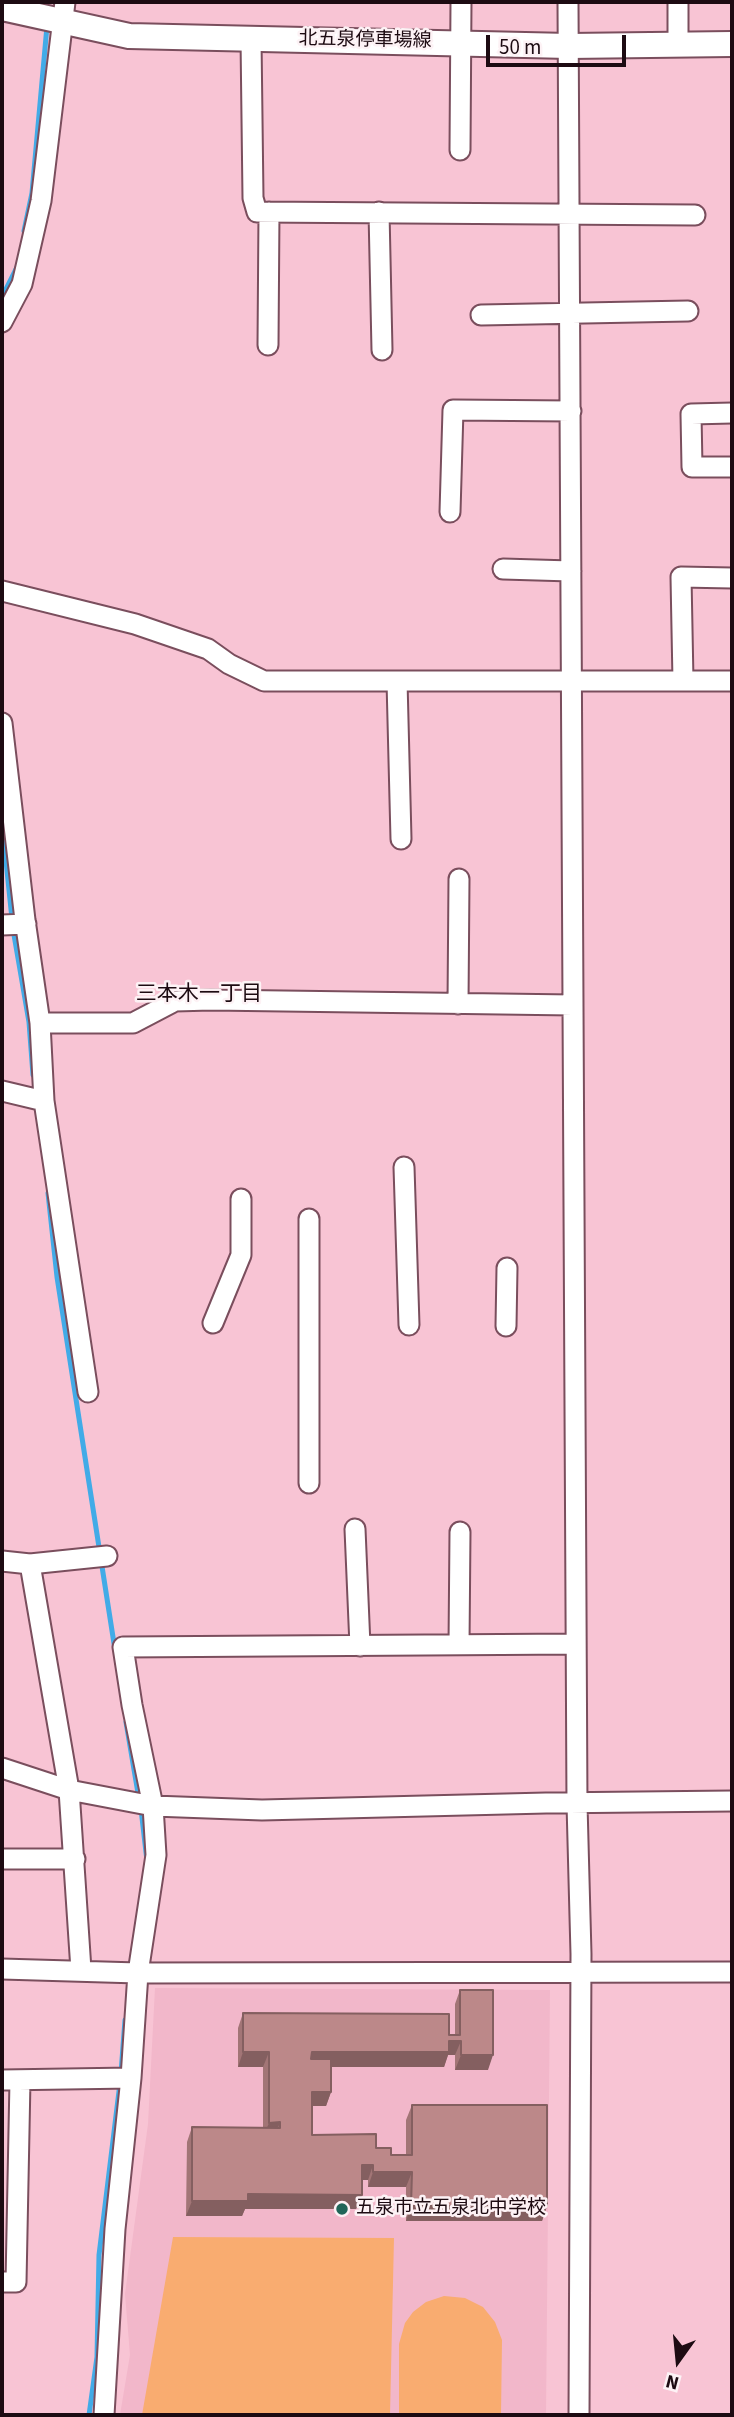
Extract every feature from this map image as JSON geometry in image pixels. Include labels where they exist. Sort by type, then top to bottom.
[{"type":"main road","name":"北五泉停車場線","points":[[2,8],[64,12],[129,36],[569,46],[732,44]]},
{"type":"street","points":[[460,150],[461,2]]},
{"type":"street","points":[[569,2],[576,1644],[581,1954],[579,2415]]},
{"type":"street","points":[[678,2],[678,44]]},
{"type":"street","points":[[2,322],[22,284],[41,201],[64,12]]},
{"type":"street","points":[[251,39],[253,198],[257,212],[695,215]]},
{"type":"street","points":[[268,345],[269,212]]},
{"type":"street","points":[[379,212],[382,350]]},
{"type":"street","points":[[481,315],[688,311]]},
{"type":"street","points":[[450,512],[453,410],[570,411]]},
{"type":"street","points":[[732,413],[691,414],[692,467],[732,467]]},
{"type":"street","points":[[503,569],[571,571]]},
{"type":"street","points":[[683,681],[681,577],[732,578]]},
{"type":"street","points":[[2,591],[135,624],[208,649],[229,664],[264,681],[732,681]]},
{"type":"street","points":[[397,681],[401,839]]},
{"type":"street","points":[[2,723],[40,1023],[44,1101],[88,1392]]},
{"type":"street","points":[[458,1004],[459,879]]},
{"type":"street","points":[[2,925],[26,924]]},
{"type":"street","points":[[40,1023],[133,1023],[175,1001],[573,1005]]},
{"type":"street","points":[[2,1091],[44,1101]]},
{"type":"street","points":[[404,1167],[409,1325]]},
{"type":"street","points":[[213,1323],[241,1255],[241,1199]]},
{"type":"street","points":[[309,1219],[309,1483]]},
{"type":"street","points":[[506,1326],[507,1268]]},
{"type":"street","points":[[355,1529],[360,1646]]},
{"type":"street","points":[[459,1645],[460,1532]]},
{"type":"street","points":[[2,1561],[30,1564],[107,1556]]},
{"type":"street","points":[[30,1564],[69,1790],[81,1970]]},
{"type":"street","points":[[104,2415],[115,2229],[131,2078],[138,1973],[156,1855],[153,1806],[123,1647],[576,1644]]},
{"type":"street","points":[[2,1768],[69,1790],[153,1806],[262,1810],[732,1801]]},
{"type":"street","points":[[2,1859],[75,1859]]},
{"type":"street","points":[[2,1969],[138,1973],[732,1972]]},
{"type":"street","points":[[2,2282],[16,2282],[11,2080],[131,2078]]},
{"type":"shaded area","name":"五泉市立五泉北中学校","points":[[155,1988],[550,1990],[546,2415],[120,2415],[130,2355],[125,2294],[148,2124]]},
{"type":"shaded area","points":[[173,2237],[394,2238],[390,2415],[142,2415]]},
{"type":"shaded area","points":[[444,2296],[465,2298],[483,2307],[495,2322],[502,2340],[501,2415],[399,2415],[399,2344],[405,2323],[413,2312],[426,2302]]},
{"type":"building","points":[[460,1990],[493,1990],[493,2055],[461,2055],[461,2041],[449,2041],[449,2052],[312,2052],[311,2059],[331,2059],[331,2092],[312,2092],[312,2135],[376,2134],[376,2148],[391,2148],[391,2155],[412,2155],[412,2105],[547,2105],[547,2206],[411,2206],[412,2172],[373,2172],[373,2165],[362,2165],[362,2195],[248,2194],[248,2201],[192,2201],[192,2127],[280,2128],[280,2122],[269,2123],[269,2052],[243,2052],[243,2013],[449,2014],[449,2035],[460,2035]]},
{"type":"waterway","points":[[24,231],[32,193],[47,26]]},
{"type":"waterway","points":[[2,297],[18,265]]},
{"type":"waterway","points":[[2,822],[12,919]]},
{"type":"waterway","points":[[13,929],[29,1022],[33,1075]]},
{"type":"waterway","points":[[48,1193],[57,1277],[115,1650]]},
{"type":"waterway","points":[[126,1722],[139,1799]]},
{"type":"waterway","points":[[141,1809],[147,1861]]},
{"type":"waterway","points":[[121,2073],[125,2020]]},
{"type":"waterway","points":[[89,2415],[97,2357],[99,2255],[120,2083]]},
{"type":"place","name":"五泉市立五泉北中学校","points":[[342,2209]]},
{"type":"district","name":"三本木一丁目","points":[[199,995]]}]
